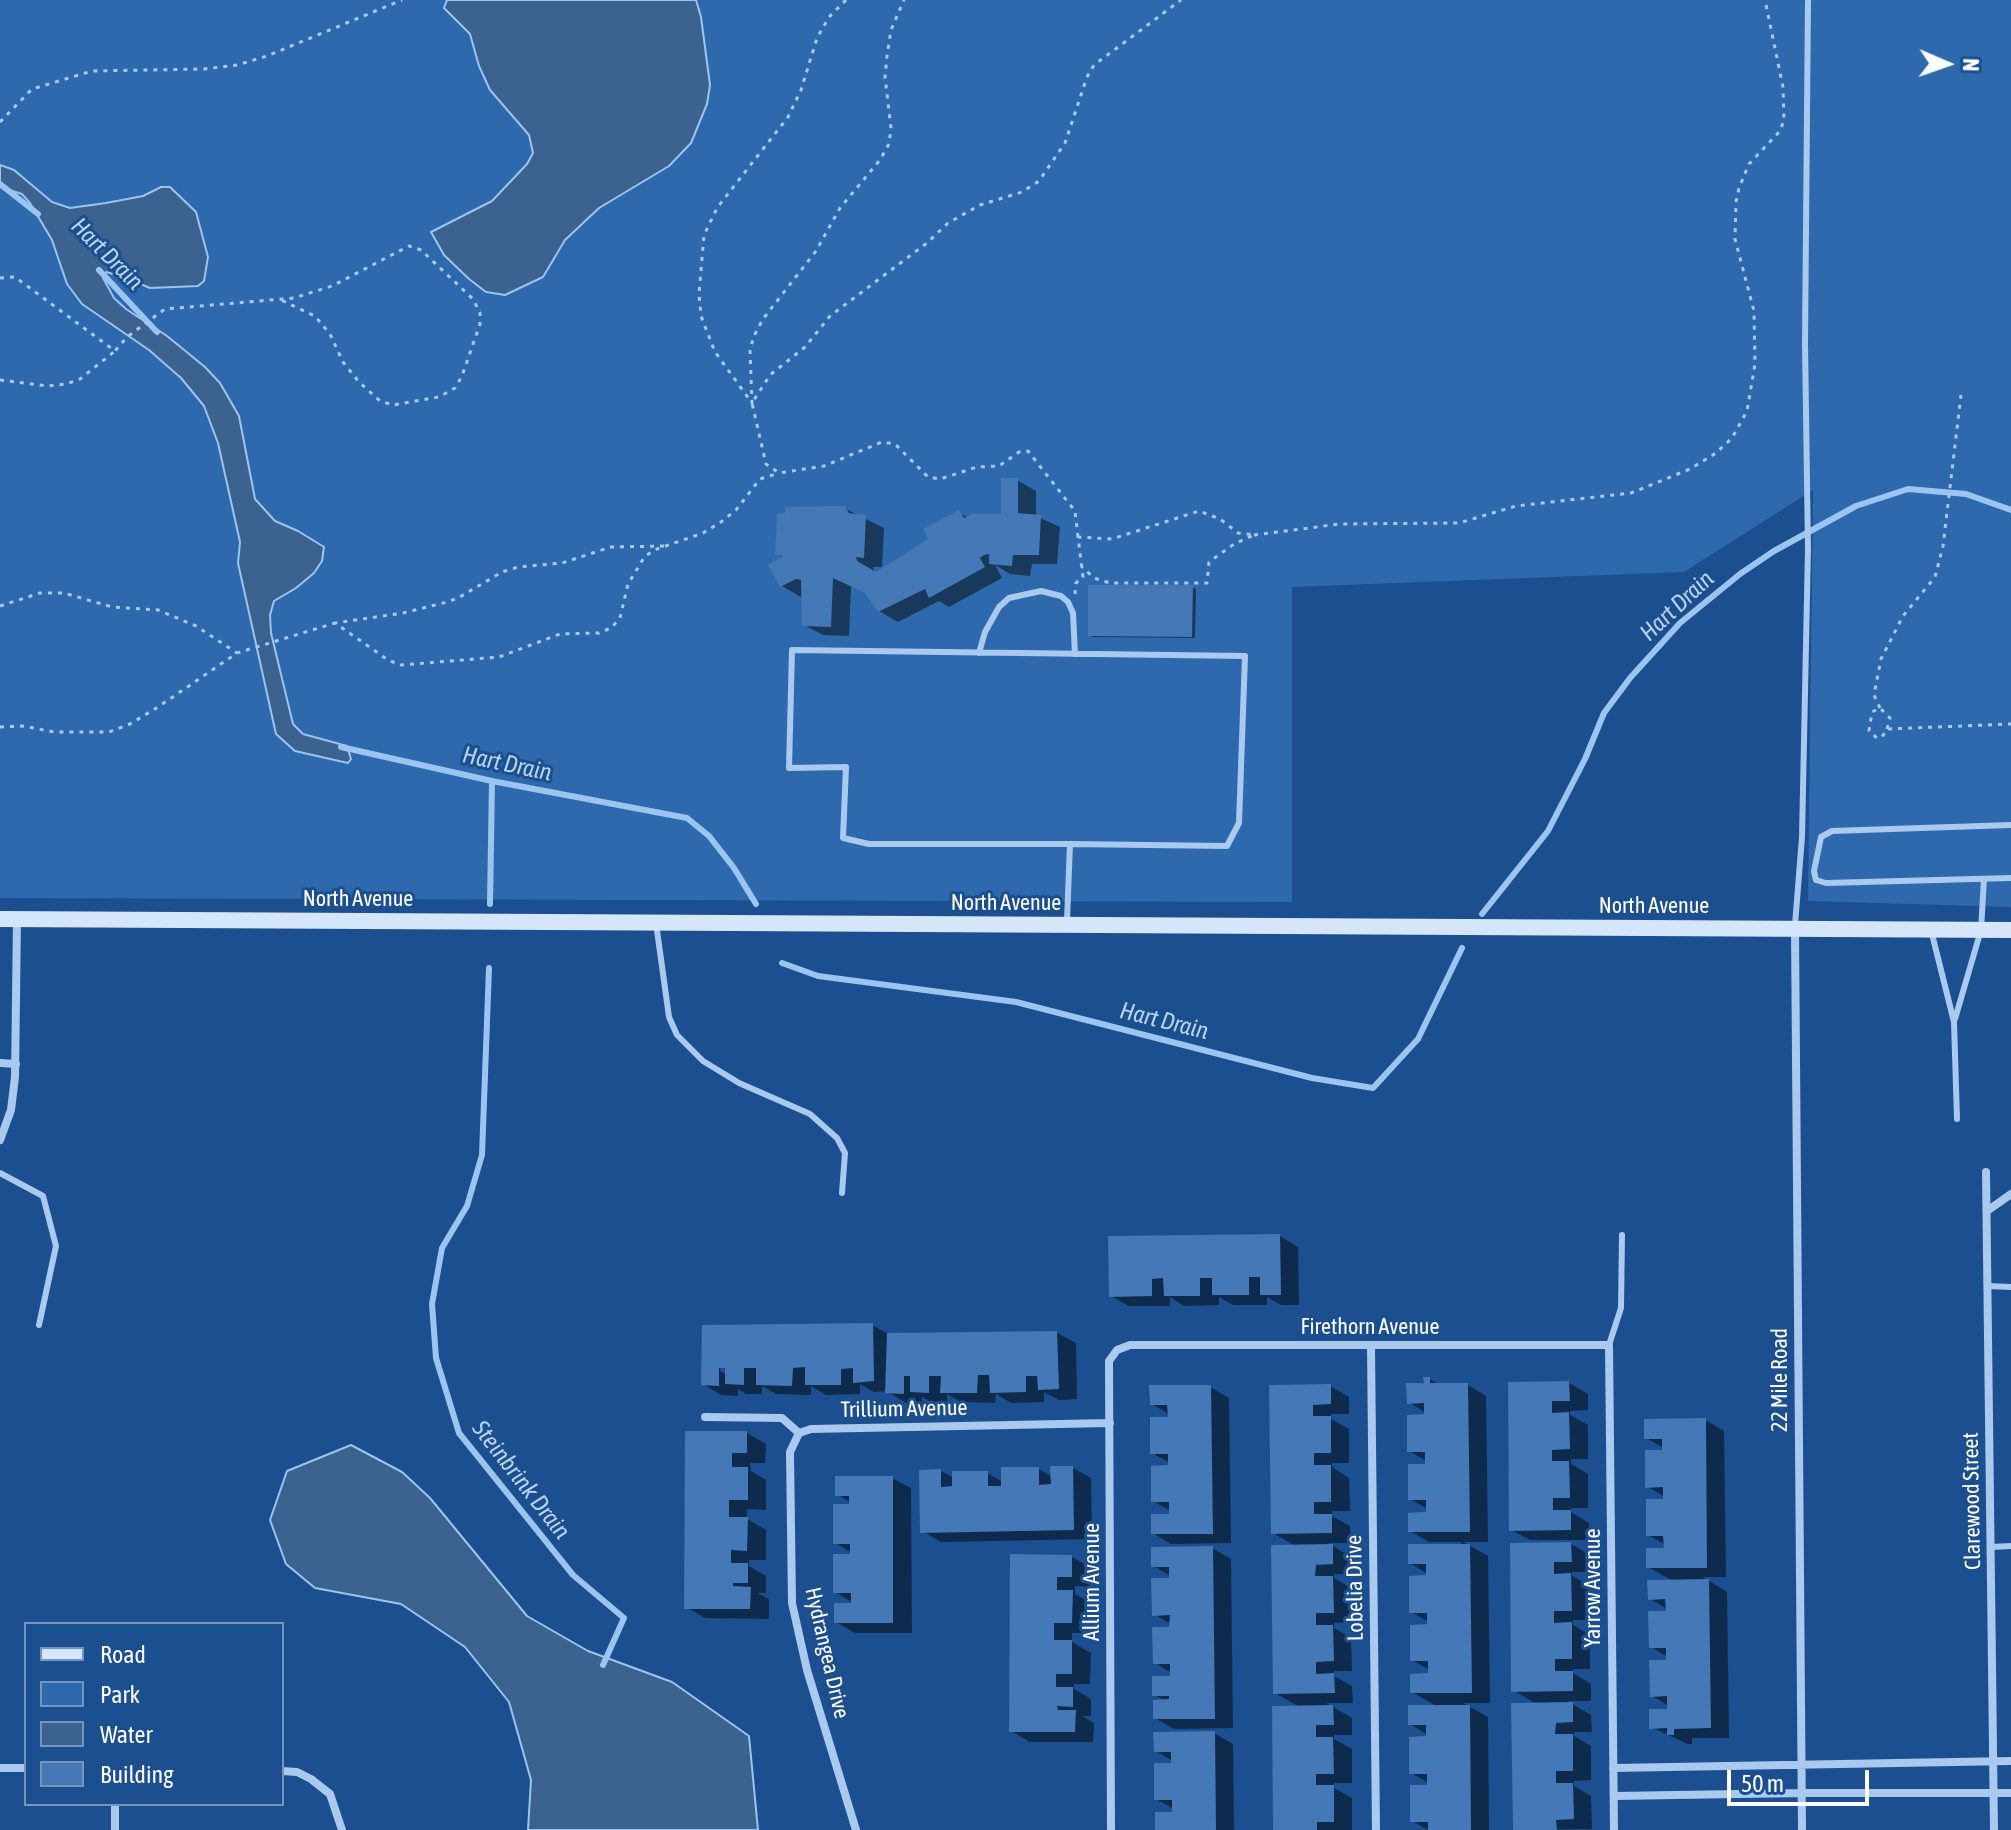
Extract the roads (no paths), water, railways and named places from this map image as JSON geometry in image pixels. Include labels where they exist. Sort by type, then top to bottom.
[{"type":"street","name":"North Avenue","points":[[9,919],[2011,930]]},
{"type":"street","points":[[0,1140],[3,1122],[11,1110],[16,1064],[9,919]]},
{"type":"street","name":"22 Mile Road","points":[[1795,929],[1802,1830]]},
{"type":"street","points":[[0,1063],[16,1064]]},
{"type":"street","name":"Clarewood Street","points":[[1986,1172],[1994,1830]]},
{"type":"street","points":[[1987,1211],[2011,1194]]},
{"type":"street","name":"Firethorn Avenue","points":[[1130,1345],[1609,1345]]},
{"type":"street","name":"Allium Avenue","points":[[1111,1830],[1109,1361],[1117,1350],[1130,1345]]},
{"type":"street","name":"Lobelia Drive","points":[[1371,1345],[1376,1830]]},
{"type":"street","name":"Yarrow Avenue","points":[[1609,1345],[1614,1830]]},
{"type":"street","points":[[705,1417],[782,1418],[799,1433]]},
{"type":"street","name":"Trillium Avenue","points":[[799,1433],[811,1429],[1110,1423]]},
{"type":"street","name":"Hydrangea Drive","points":[[799,1433],[790,1452],[792,1603],[807,1670],[856,1830]]},
{"type":"street","points":[[1613,1768],[2011,1761]]},
{"type":"street","points":[[0,1768],[24,1768]]},
{"type":"street","points":[[284,1771],[297,1772],[330,1794],[342,1830]]},
{"type":"street","points":[[1614,1796],[2011,1793]]},
{"type":"street","points":[[115,1806],[115,1830]]},
{"type":"lane","points":[[1795,929],[1802,837],[1808,549],[1805,343],[1808,0]]},
{"type":"lane","points":[[979,653],[990,620],[1009,598],[1052,592],[1068,602],[1073,613],[1075,654]]},
{"type":"lane","points":[[792,650],[1075,654],[1245,656],[1239,823],[1227,846],[869,844],[843,838],[846,767],[789,768],[792,650]]},
{"type":"lane","points":[[2011,825],[1832,831],[1821,837],[1814,871],[1816,880],[1826,883],[2011,878]]},
{"type":"lane","points":[[1067,925],[1070,844]]},
{"type":"lane","points":[[1954,1022],[1981,930],[1984,879]]},
{"type":"lane","points":[[656,923],[669,1017],[677,1035],[703,1061],[739,1083],[810,1114],[837,1138],[845,1153],[842,1193]]},
{"type":"lane","points":[[1931,929],[1954,1022],[1957,1119]]},
{"type":"lane","points":[[0,1173],[43,1196],[56,1246],[39,1325]]},
{"type":"lane","points":[[1609,1345],[1621,1308],[1622,1235]]},
{"type":"lane","points":[[1988,1286],[2011,1287]]},
{"type":"lane","points":[[1991,1547],[2011,1546]]},
{"type":"water","points":[[447,0],[696,0],[701,17],[710,85],[707,104],[691,143],[669,166],[599,208],[565,240],[543,277],[505,295],[486,292],[469,279],[444,255],[431,232],[492,201],[527,164],[533,153],[529,135],[490,90],[470,34],[444,8]]},
{"type":"water","points":[[0,165],[14,170],[52,202],[70,208],[143,196],[161,187],[170,187],[196,212],[208,257],[204,281],[198,286],[150,288],[106,272],[103,278],[114,298],[126,309],[167,336],[220,383],[239,416],[255,499],[275,521],[324,547],[322,561],[314,573],[274,601],[270,615],[271,633],[293,724],[303,734],[347,746],[351,759],[348,763],[295,751],[276,734],[238,563],[240,542],[218,443],[204,406],[181,378],[149,350],[82,304],[67,284],[52,240],[30,203],[22,194],[0,187]]},
{"type":"water","points":[[351,1445],[402,1472],[430,1498],[527,1616],[588,1651],[672,1682],[749,1736],[758,1830],[528,1830],[531,1780],[509,1702],[465,1647],[401,1604],[315,1588],[286,1564],[270,1520],[287,1471]]},
{"type":"waterway","name":"Hart Drain","points":[[0,184],[38,214]]},
{"type":"waterway","name":"Hart Drain","points":[[99,270],[157,332]]},
{"type":"waterway","name":"Hart Drain","points":[[1482,914],[1548,831],[1585,759],[1604,713],[1630,678],[1680,623],[1740,574],[1774,551],[1856,506],[1908,489],[1966,494],[2011,510]]},
{"type":"waterway","name":"Hart Drain","points":[[341,747],[492,781],[687,818],[709,836],[756,904]]},
{"type":"waterway","name":"Steinbrink Drain","points":[[490,904],[492,781]]},
{"type":"waterway","name":"Hart Drain","points":[[782,963],[818,976],[1016,1002],[1312,1078],[1373,1088],[1418,1039],[1462,948]]},
{"type":"waterway","name":"Steinbrink Drain","points":[[489,968],[482,1155],[467,1206],[442,1248],[432,1304],[436,1358],[459,1433],[573,1575],[624,1618],[603,1665]]}]
